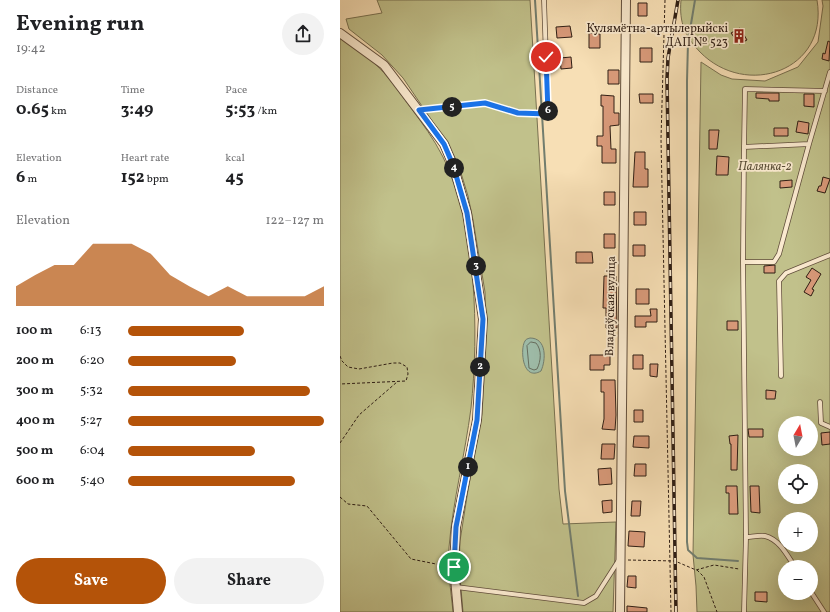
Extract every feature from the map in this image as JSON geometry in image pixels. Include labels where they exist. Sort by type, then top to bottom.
[{"type":"street","name":"Владаўская вуліца","points":[[620,612],[626,0]]},
{"type":"street","points":[[340,32],[384,65],[444,144],[455,172],[467,213],[483,319],[477,420],[456,527],[454,567],[458,612]]},
{"type":"lane","points":[[544,0],[548,114]]},
{"type":"lane","points":[[743,262],[774,262],[779,254],[830,72]]},
{"type":"lane","points":[[744,612],[746,537],[743,262],[745,89],[825,91]]},
{"type":"lane","points":[[744,147],[809,144]]},
{"type":"lane","points":[[780,376],[779,281],[786,273],[830,255]]},
{"type":"lane","points":[[820,402],[822,423],[830,427]]},
{"type":"lane","points":[[746,537],[764,536],[774,540],[782,547],[790,560]]},
{"type":"lane","points":[[456,587],[584,603],[596,596],[620,559]]},
{"type":"lane","points":[[816,600],[824,612]]},
{"type":"path","points":[[665,0],[661,139],[671,612]]},
{"type":"path","points":[[419,110],[485,103],[518,113],[548,114]]},
{"type":"path","points":[[340,356],[342,361],[348,367],[359,369],[400,363],[407,367],[408,374],[406,381],[340,384]]},
{"type":"path","points":[[340,443],[359,415],[397,381]]},
{"type":"path","points":[[340,497],[348,504],[367,506],[411,559],[454,567]]},
{"type":"path","points":[[620,559],[675,561],[696,570],[704,577],[717,612]]},
{"type":"path","points":[[696,570],[714,565],[744,570]]},
{"type":"green space","points":[[377,0],[530,0],[559,489],[563,524],[616,522],[613,612],[463,612],[459,566],[460,541],[482,414],[486,339],[485,292],[468,196],[454,156],[403,78],[382,55],[349,29],[346,19],[382,13]]},
{"type":"green space","points":[[681,0],[817,0],[817,25],[810,45],[797,60],[780,70],[760,75],[739,74],[719,66],[700,52],[690,40],[682,22]]},
{"type":"green space","name":"Палянка-2","points":[[822,0],[830,0],[830,612],[697,612],[693,555],[701,62],[721,75],[732,79],[765,81],[798,67],[818,42],[823,6]]},
{"type":"green space","points":[[340,38],[384,72],[424,125],[443,157],[454,184],[463,215],[473,280],[475,346],[471,408],[453,512],[449,547],[449,571],[453,612],[340,612]]},
{"type":"water","points":[[530,338],[536,339],[540,342],[544,350],[543,366],[541,371],[535,373],[530,372],[526,368],[523,356],[523,345],[526,340]]},
{"type":"building","points":[[638,3],[647,3],[647,16],[638,16]]},
{"type":"building","points":[[570,26],[572,37],[557,38],[556,27]]},
{"type":"building","name":"Кулямётна-артылерыйскі ДАП № 523","points":[[740,28],[747,40],[739,44],[731,33]]},
{"type":"building","points":[[589,33],[600,34],[600,48],[589,48]]},
{"type":"building","points":[[828,41],[830,42],[829,61],[822,59],[823,53],[825,54]]},
{"type":"building","points":[[640,48],[652,48],[652,62],[640,62]]},
{"type":"building","points":[[571,57],[572,68],[561,69],[560,58]]},
{"type":"building","points":[[608,70],[619,70],[619,84],[608,84]]},
{"type":"building","points":[[756,93],[779,93],[779,101],[769,101],[769,99],[756,98]]},
{"type":"building","points":[[639,94],[653,94],[653,103],[640,103]]},
{"type":"building","points":[[804,94],[814,94],[814,107],[804,106]]},
{"type":"building","points":[[601,95],[614,96],[614,113],[619,113],[619,125],[610,126],[611,149],[616,149],[616,163],[602,163],[602,146],[597,146],[597,136],[603,136],[603,106],[601,106]]},
{"type":"building","points":[[798,121],[809,123],[808,134],[796,132]]},
{"type":"building","points":[[774,128],[788,128],[788,136],[774,136]]},
{"type":"building","points":[[709,130],[719,130],[717,149],[709,149]]},
{"type":"building","points":[[635,152],[645,152],[645,169],[648,169],[648,187],[633,187]]},
{"type":"building","points":[[717,156],[729,157],[728,175],[716,175]]},
{"type":"building","points":[[823,177],[830,179],[825,193],[817,191],[819,186],[821,186]]},
{"type":"building","points":[[792,180],[792,187],[780,188],[780,181]]},
{"type":"building","points":[[604,192],[615,192],[615,205],[604,205]]},
{"type":"building","points":[[634,212],[646,212],[646,225],[634,225]]},
{"type":"building","points":[[604,234],[615,234],[615,248],[604,248]]},
{"type":"building","points":[[633,245],[645,245],[645,256],[633,256]]},
{"type":"building","points":[[576,252],[592,252],[593,263],[576,263]]},
{"type":"building","points":[[775,265],[775,273],[764,273],[764,266]]},
{"type":"building","points":[[812,268],[821,274],[812,289],[814,290],[811,296],[804,292],[811,280],[806,277]]},
{"type":"building","points":[[604,276],[616,276],[617,328],[606,328],[606,308],[603,308]]},
{"type":"building","points":[[636,289],[649,289],[649,304],[636,304]]},
{"type":"building","points":[[650,309],[657,309],[657,322],[646,322],[646,327],[635,327],[635,316],[651,316]]},
{"type":"building","points":[[727,321],[738,321],[738,330],[727,330]]},
{"type":"building","points":[[590,355],[610,355],[610,365],[604,365],[604,370],[590,370]]},
{"type":"building","points":[[633,355],[643,355],[643,369],[633,369]]},
{"type":"building","points":[[650,364],[658,364],[657,377],[650,376]]},
{"type":"building","points":[[601,380],[615,380],[615,430],[602,429],[604,419],[604,392],[601,392]]},
{"type":"building","points":[[766,390],[776,391],[775,399],[766,399]]},
{"type":"building","points":[[634,410],[643,410],[643,422],[634,422]]},
{"type":"building","points":[[748,429],[763,429],[763,437],[749,437]]},
{"type":"building","points":[[830,432],[830,444],[822,445],[821,433]]},
{"type":"building","points":[[738,435],[737,470],[731,470],[731,444],[729,436]]},
{"type":"building","points":[[634,436],[649,436],[649,448],[633,447]]},
{"type":"building","points":[[602,444],[615,444],[614,459],[601,459]]},
{"type":"building","points":[[635,464],[646,464],[646,476],[634,476]]},
{"type":"building","points":[[611,468],[612,484],[599,485],[598,469]]},
{"type":"building","points":[[726,486],[737,486],[738,514],[729,514],[729,493],[726,493]]},
{"type":"building","points":[[750,486],[759,486],[760,513],[751,512]]},
{"type":"building","points":[[612,500],[612,512],[603,513],[602,501]]},
{"type":"building","points":[[632,501],[641,501],[640,516],[631,516]]},
{"type":"building","points":[[629,531],[645,532],[644,547],[628,546]]},
{"type":"building","points":[[628,576],[636,576],[636,588],[627,587]]},
{"type":"building","points":[[755,592],[767,592],[767,602],[755,601]]},
{"type":"building","points":[[627,606],[647,608],[647,612],[627,612]]},
{"type":"waterway","points":[[535,0],[565,491],[578,596]]},
{"type":"waterway","points":[[695,0],[688,42],[687,81],[687,542],[688,550],[697,558],[738,561]]},
{"type":"railway","points":[[676,612],[667,79],[668,58],[678,0]]},
{"type":"place","name":"Кулямётна-артылерыйскі ДАП № 523","points":[[739,36]]},
{"type":"route","points":[[454,567],[456,527],[477,420],[483,319],[467,213],[453,165],[444,144],[419,110],[485,103],[518,113],[548,114],[546,57]]}]
